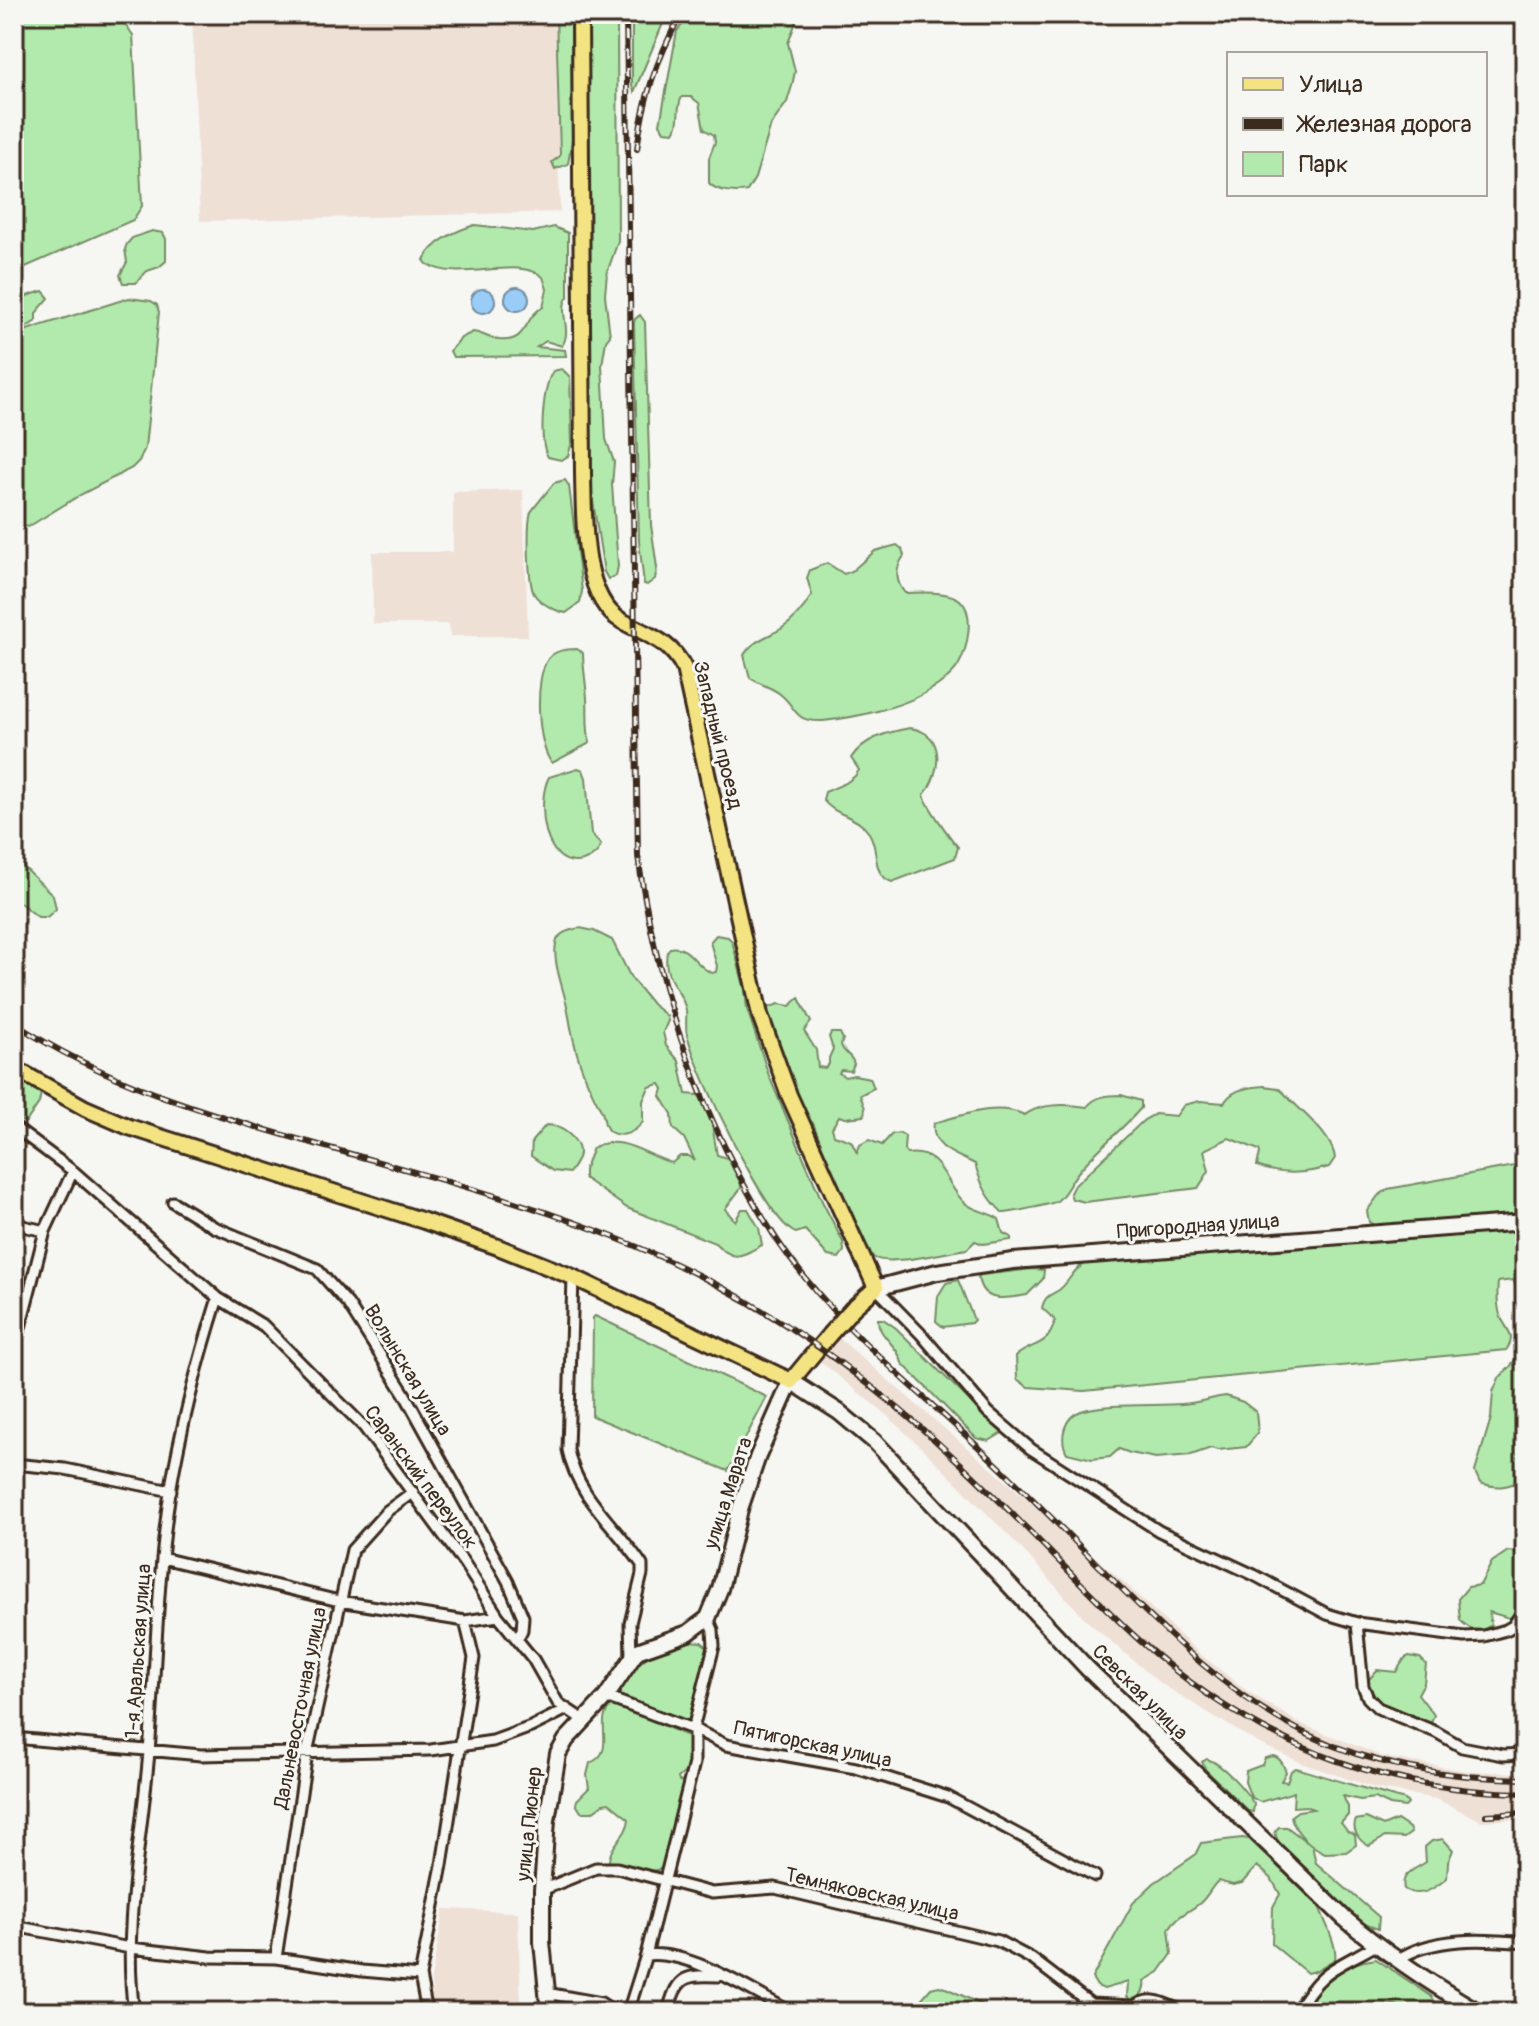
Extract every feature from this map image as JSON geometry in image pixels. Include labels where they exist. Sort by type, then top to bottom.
[{"type":"main road","name":"Западный проезд","points":[[580,14],[583,473],[587,545],[597,594],[612,615],[667,644],[684,668],[760,1015],[789,1095],[876,1288]]},
{"type":"main road","points":[[14,1068],[85,1108],[129,1127],[424,1221],[573,1277],[791,1381],[853,1308],[876,1288]]},
{"type":"street","name":"Саранский переулок","points":[[14,1127],[73,1171],[218,1298],[264,1326],[364,1427],[464,1563],[498,1616],[518,1638],[565,1710],[585,1721]]},
{"type":"street","points":[[14,1351],[45,1231],[73,1171]]},
{"type":"street","name":"Волынская улица","points":[[173,1202],[214,1227],[317,1269],[348,1304],[404,1393],[508,1581],[523,1617],[518,1638]]},
{"type":"street","name":"Пригородная улица","points":[[876,1288],[937,1272],[1013,1261],[1525,1222]]},
{"type":"street","points":[[14,1224],[45,1231]]},
{"type":"street","points":[[573,1277],[568,1450],[586,1492],[642,1565],[630,1623],[631,1657]]},
{"type":"street","points":[[876,1288],[921,1334],[988,1412],[1031,1449],[1159,1531],[1254,1575],[1327,1614],[1357,1623],[1464,1637],[1506,1630],[1513,1626],[1525,1608]]},
{"type":"street","name":"1-я Аральская улица","points":[[134,2012],[130,1948],[149,1751],[162,1558],[171,1491],[198,1365],[218,1298]]},
{"type":"street","name":"улица Марата","points":[[708,1618],[720,1589],[741,1506],[758,1456],[791,1381]]},
{"type":"street","name":"Севская улица","points":[[791,1381],[839,1412],[875,1442],[1087,1668],[1323,1899],[1376,1945],[1479,2012]]},
{"type":"street","points":[[14,1464],[65,1469],[171,1491]]},
{"type":"street","name":"Дальневосточная улица","points":[[276,1958],[307,1753],[352,1550],[387,1511],[413,1492]]},
{"type":"street","points":[[162,1558],[339,1601],[465,1621],[498,1616]]},
{"type":"street","points":[[628,2012],[646,1955],[694,1763],[694,1729],[713,1656],[714,1634],[708,1618],[688,1633],[648,1645],[631,1657]]},
{"type":"street","points":[[427,2012],[420,1976],[442,1865],[474,1658],[465,1621]]},
{"type":"street","points":[[1357,1623],[1363,1686],[1368,1698],[1378,1708],[1436,1732],[1462,1747],[1503,1755],[1525,1754]]},
{"type":"street","name":"улица Пионер","points":[[549,2012],[542,1942],[542,1890],[547,1820],[556,1762],[562,1746],[606,1697],[631,1657]]},
{"type":"street","name":"Пятигорская улица","points":[[606,1697],[694,1729],[726,1745],[856,1768],[948,1797],[1095,1876]]},
{"type":"street","points":[[14,1738],[201,1755],[431,1750],[508,1737],[565,1710]]},
{"type":"street","name":"Темняковская улица","points":[[542,1890],[583,1872],[608,1867],[712,1893],[775,1888],[998,1941],[1032,1959],[1091,2004],[1132,2009],[1144,2000],[1159,2001],[1184,2012]]},
{"type":"street","points":[[14,1926],[130,1948],[210,1957],[276,1958],[420,1976]]},
{"type":"street","points":[[1397,1960],[1422,1948],[1456,1941],[1525,1943]]},
{"type":"street","points":[[1296,2012],[1326,1971],[1376,1945]]},
{"type":"street","points":[[646,1955],[664,1954],[690,1960],[791,2012]]},
{"type":"street","points":[[662,2012],[669,2008],[675,1988],[681,1981],[697,1975],[722,1977]]},
{"type":"street","points":[[546,1993],[601,2003],[615,2012]]},
{"type":"shaded area","points":[[192,14],[555,14],[560,212],[200,221]]},
{"type":"shaded area","points":[[523,490],[528,636],[450,636],[449,624],[373,624],[372,552],[453,552],[453,492]]},
{"type":"shaded area","points":[[825,1326],[1126,1584],[1200,1654],[1247,1691],[1299,1723],[1384,1757],[1468,1771],[1525,1773],[1525,1819],[1482,1821],[1436,1799],[1375,1788],[1304,1764],[1256,1742],[1160,1683],[1087,1621],[1021,1548],[925,1451],[884,1413],[805,1349]]},
{"type":"shaded area","points":[[444,1909],[518,1912],[521,2012],[433,2012],[431,1979]]},
{"type":"green space","points":[[14,14],[117,14],[133,35],[142,206],[133,220],[14,272]]},
{"type":"green space","points":[[556,14],[571,14],[572,139],[568,164],[555,169],[552,162],[560,156]]},
{"type":"green space","points":[[587,14],[617,14],[618,241],[607,273],[605,295],[610,336],[606,341],[602,365],[606,439],[614,462],[612,485],[618,566],[616,576],[608,579],[604,572],[590,482],[586,404]]},
{"type":"green space","points":[[632,14],[667,14],[634,92],[632,85]]},
{"type":"green space","points":[[691,14],[799,14],[788,43],[795,71],[792,86],[787,102],[771,125],[755,178],[747,191],[726,191],[709,183],[709,158],[715,142],[714,135],[704,129],[699,103],[691,97],[682,97],[674,132],[664,131],[660,124],[677,31]]},
{"type":"green space","points":[[475,225],[533,232],[554,227],[568,233],[565,340],[562,346],[546,341],[537,347],[565,350],[566,356],[453,357],[450,351],[461,338],[473,332],[499,340],[516,338],[543,307],[547,289],[543,277],[532,271],[503,268],[455,271],[440,269],[424,260],[446,238]]},
{"type":"green space","points":[[152,231],[163,233],[166,239],[166,261],[147,271],[136,283],[123,283],[120,275],[127,262],[127,244],[132,238]]},
{"type":"green space","points":[[43,291],[49,298],[36,313],[36,321],[25,328],[14,329],[14,300]]},
{"type":"green space","points":[[129,298],[151,301],[157,305],[159,312],[145,448],[139,461],[132,468],[28,527],[14,522],[14,334]]},
{"type":"green space","points":[[640,315],[645,322],[651,525],[657,568],[655,579],[647,585],[644,584],[639,541],[634,323]]},
{"type":"green space","points":[[562,369],[570,377],[572,442],[568,456],[561,460],[548,457],[543,427],[544,401],[550,378],[553,371]]},
{"type":"green space","points":[[565,480],[569,486],[582,591],[580,603],[566,613],[548,606],[534,594],[530,578],[529,540],[531,512],[554,483]]},
{"type":"green space","points":[[897,545],[904,556],[897,575],[905,593],[948,595],[965,606],[969,623],[967,642],[958,666],[949,676],[919,696],[893,706],[823,721],[801,717],[780,694],[750,678],[744,655],[756,643],[786,626],[802,609],[812,595],[807,578],[810,570],[827,563],[844,574],[875,551]]},
{"type":"green space","points":[[577,649],[583,653],[590,743],[552,763],[540,728],[541,681],[551,656]]},
{"type":"green space","points":[[910,728],[922,731],[935,746],[937,765],[924,795],[958,847],[955,858],[892,882],[881,873],[872,839],[864,827],[823,800],[825,792],[855,776],[859,770],[851,758],[863,745],[885,734]]},
{"type":"green space","points":[[578,768],[583,770],[586,778],[591,834],[601,845],[589,858],[570,861],[559,855],[551,845],[543,817],[543,802],[549,777]]},
{"type":"green space","points":[[14,858],[53,895],[56,909],[47,917],[38,917],[14,898]]},
{"type":"green space","points":[[580,928],[612,940],[631,978],[652,1004],[667,1016],[663,1032],[666,1046],[679,1061],[686,1094],[701,1098],[712,1124],[717,1155],[728,1158],[740,1179],[741,1188],[725,1209],[735,1221],[742,1209],[748,1209],[759,1228],[762,1245],[742,1255],[732,1255],[715,1243],[627,1208],[584,1178],[593,1148],[603,1144],[623,1144],[672,1163],[680,1156],[689,1156],[695,1161],[684,1138],[673,1128],[672,1114],[661,1096],[663,1089],[660,1084],[649,1087],[643,1101],[643,1122],[636,1129],[619,1135],[606,1127],[573,1039],[556,960],[559,937]]},
{"type":"green space","points":[[716,935],[732,941],[747,1009],[769,1076],[822,1201],[843,1242],[844,1251],[839,1258],[828,1256],[805,1230],[796,1233],[783,1223],[768,1202],[717,1109],[693,1052],[686,1031],[684,1003],[667,970],[667,952],[670,948],[683,949],[706,970],[716,972],[710,942]]},
{"type":"green space","points":[[799,998],[811,1022],[804,1031],[816,1050],[818,1067],[825,1068],[829,1064],[833,1049],[829,1037],[831,1033],[840,1033],[842,1048],[854,1064],[851,1071],[841,1070],[839,1073],[845,1077],[870,1078],[874,1088],[860,1095],[865,1108],[864,1116],[839,1116],[832,1128],[834,1135],[851,1141],[857,1153],[860,1145],[869,1140],[882,1145],[892,1134],[900,1133],[905,1136],[904,1150],[907,1154],[919,1154],[936,1162],[965,1203],[999,1219],[1003,1233],[1011,1240],[983,1244],[975,1241],[967,1249],[904,1260],[873,1257],[839,1188],[813,1123],[802,1113],[765,1013],[767,1008],[779,1004],[790,1006]]},
{"type":"green space","points":[[14,1074],[41,1093],[39,1103],[26,1122],[14,1119]]},
{"type":"green space","points":[[1264,1086],[1278,1088],[1322,1132],[1335,1158],[1329,1167],[1292,1172],[1265,1169],[1257,1166],[1259,1150],[1229,1138],[1204,1150],[1209,1171],[1198,1188],[1085,1202],[1072,1199],[1070,1193],[1073,1187],[1144,1120],[1155,1114],[1176,1116],[1184,1105],[1200,1101],[1224,1103],[1236,1092]]},
{"type":"green space","points":[[1121,1095],[1141,1101],[1141,1108],[1086,1163],[1057,1201],[1022,1210],[1003,1213],[985,1190],[975,1164],[946,1150],[934,1132],[934,1123],[980,1111],[1003,1110],[1025,1115],[1046,1106],[1087,1107],[1098,1098]]},
{"type":"green space","points":[[546,1125],[563,1130],[576,1143],[578,1157],[569,1173],[553,1171],[531,1156],[532,1141]]},
{"type":"green space","points":[[1525,1164],[1525,1214],[1376,1226],[1369,1222],[1367,1211],[1378,1196],[1388,1189]]},
{"type":"green space","points":[[1525,1228],[1525,1304],[1513,1280],[1498,1282],[1499,1311],[1511,1336],[1506,1350],[1084,1391],[1028,1387],[1017,1379],[1016,1356],[1044,1340],[1052,1329],[1055,1320],[1042,1308],[1048,1296],[1059,1290],[1078,1268],[1088,1263]]},
{"type":"green space","points":[[1044,1270],[1043,1279],[1027,1295],[996,1298],[989,1296],[980,1286],[978,1277],[981,1275]]},
{"type":"green space","points":[[958,1280],[974,1320],[943,1327],[936,1321],[938,1296],[946,1283]]},
{"type":"green space","points":[[595,1316],[767,1397],[728,1471],[592,1416]]},
{"type":"green space","points":[[878,1319],[896,1328],[1002,1433],[989,1441],[976,1438],[902,1363],[881,1330]]},
{"type":"green space","points":[[1525,1345],[1525,1479],[1503,1486],[1480,1483],[1475,1472],[1491,1418],[1493,1392],[1499,1378]]},
{"type":"green space","points":[[1226,1396],[1243,1402],[1256,1412],[1258,1433],[1246,1447],[1211,1448],[1191,1455],[1156,1458],[1119,1449],[1110,1457],[1092,1459],[1067,1453],[1063,1435],[1067,1423],[1081,1411],[1188,1403]]},
{"type":"green space","points":[[1508,1551],[1521,1553],[1524,1559],[1520,1601],[1514,1615],[1509,1618],[1489,1612],[1491,1625],[1479,1630],[1467,1626],[1460,1620],[1458,1599],[1468,1587],[1480,1585],[1492,1562]]},
{"type":"green space","points":[[688,1641],[701,1642],[709,1648],[690,1722],[620,1697],[618,1687],[639,1663],[667,1646]]},
{"type":"green space","points":[[1409,1656],[1420,1658],[1426,1664],[1424,1683],[1418,1694],[1434,1715],[1431,1722],[1402,1715],[1379,1704],[1366,1683],[1377,1670],[1396,1672]]},
{"type":"green space","points":[[611,1706],[627,1709],[689,1737],[690,1768],[678,1778],[685,1783],[665,1867],[658,1870],[637,1870],[609,1863],[629,1819],[609,1803],[592,1812],[581,1812],[576,1804],[589,1788],[587,1775],[590,1763],[603,1752],[604,1720]]},
{"type":"green space","points":[[1273,1756],[1280,1760],[1286,1772],[1281,1781],[1287,1782],[1291,1771],[1296,1768],[1405,1800],[1408,1804],[1405,1807],[1375,1798],[1360,1800],[1343,1796],[1348,1815],[1341,1823],[1355,1835],[1356,1845],[1346,1852],[1325,1853],[1308,1842],[1295,1828],[1291,1816],[1298,1811],[1313,1809],[1293,1807],[1294,1792],[1260,1802],[1251,1797],[1245,1782],[1246,1771],[1262,1765],[1265,1758]]},
{"type":"green space","points":[[1207,1759],[1220,1766],[1239,1785],[1254,1804],[1253,1812],[1248,1811],[1206,1770],[1202,1762]]},
{"type":"green space","points":[[1366,1818],[1383,1826],[1397,1820],[1411,1833],[1404,1838],[1385,1837],[1369,1846],[1355,1831],[1356,1820]]},
{"type":"green space","points":[[1279,1827],[1287,1827],[1312,1846],[1316,1863],[1379,1917],[1378,1929],[1361,1923],[1298,1866],[1276,1837],[1275,1831]]},
{"type":"green space","points":[[1249,1839],[1319,1906],[1332,1940],[1335,1959],[1307,1973],[1272,1944],[1273,1907],[1280,1894],[1271,1878],[1257,1866],[1242,1883],[1233,1885],[1218,1881],[1200,1903],[1176,1920],[1169,1929],[1172,1954],[1159,1972],[1144,1981],[1139,1996],[1129,1999],[1128,1982],[1104,1989],[1097,1986],[1092,1978],[1133,1903],[1154,1883],[1195,1855],[1201,1843]]},
{"type":"green space","points":[[1443,1839],[1453,1850],[1447,1878],[1421,1893],[1404,1889],[1407,1875],[1426,1862],[1425,1847],[1432,1841]]},
{"type":"green space","points":[[1376,1959],[1431,1996],[1436,2003],[1433,2012],[1406,2012],[1394,2004],[1385,2004],[1363,2012],[1322,2012],[1313,2002],[1314,1989],[1328,1978],[1350,1966]]},
{"type":"green space","points":[[939,1986],[998,2012],[910,2012],[931,1988]]},
{"type":"water","points":[[517,287],[528,294],[529,299],[522,310],[517,311],[506,304],[505,299],[512,288]]},
{"type":"water","points":[[483,289],[494,296],[495,301],[488,312],[483,313],[472,306],[471,301],[478,290]]},
{"type":"railway","points":[[626,14],[638,856],[646,906],[671,1006],[686,1055],[726,1150],[777,1240],[823,1300],[1001,1469],[1172,1638],[1224,1682],[1281,1720],[1311,1736],[1362,1756],[1443,1773],[1525,1779]]},
{"type":"railway","points":[[637,149],[652,79],[681,14]]},
{"type":"railway","points":[[1344,14],[1398,19],[1434,14]]},
{"type":"railway","points":[[14,1023],[84,1063],[158,1095],[520,1204],[572,1221],[672,1262],[794,1331],[896,1406],[1009,1510],[1138,1639],[1180,1675],[1224,1705],[1270,1732],[1366,1770],[1470,1790],[1525,1793]]},
{"type":"railway","points":[[1486,1815],[1525,1813]]}]
